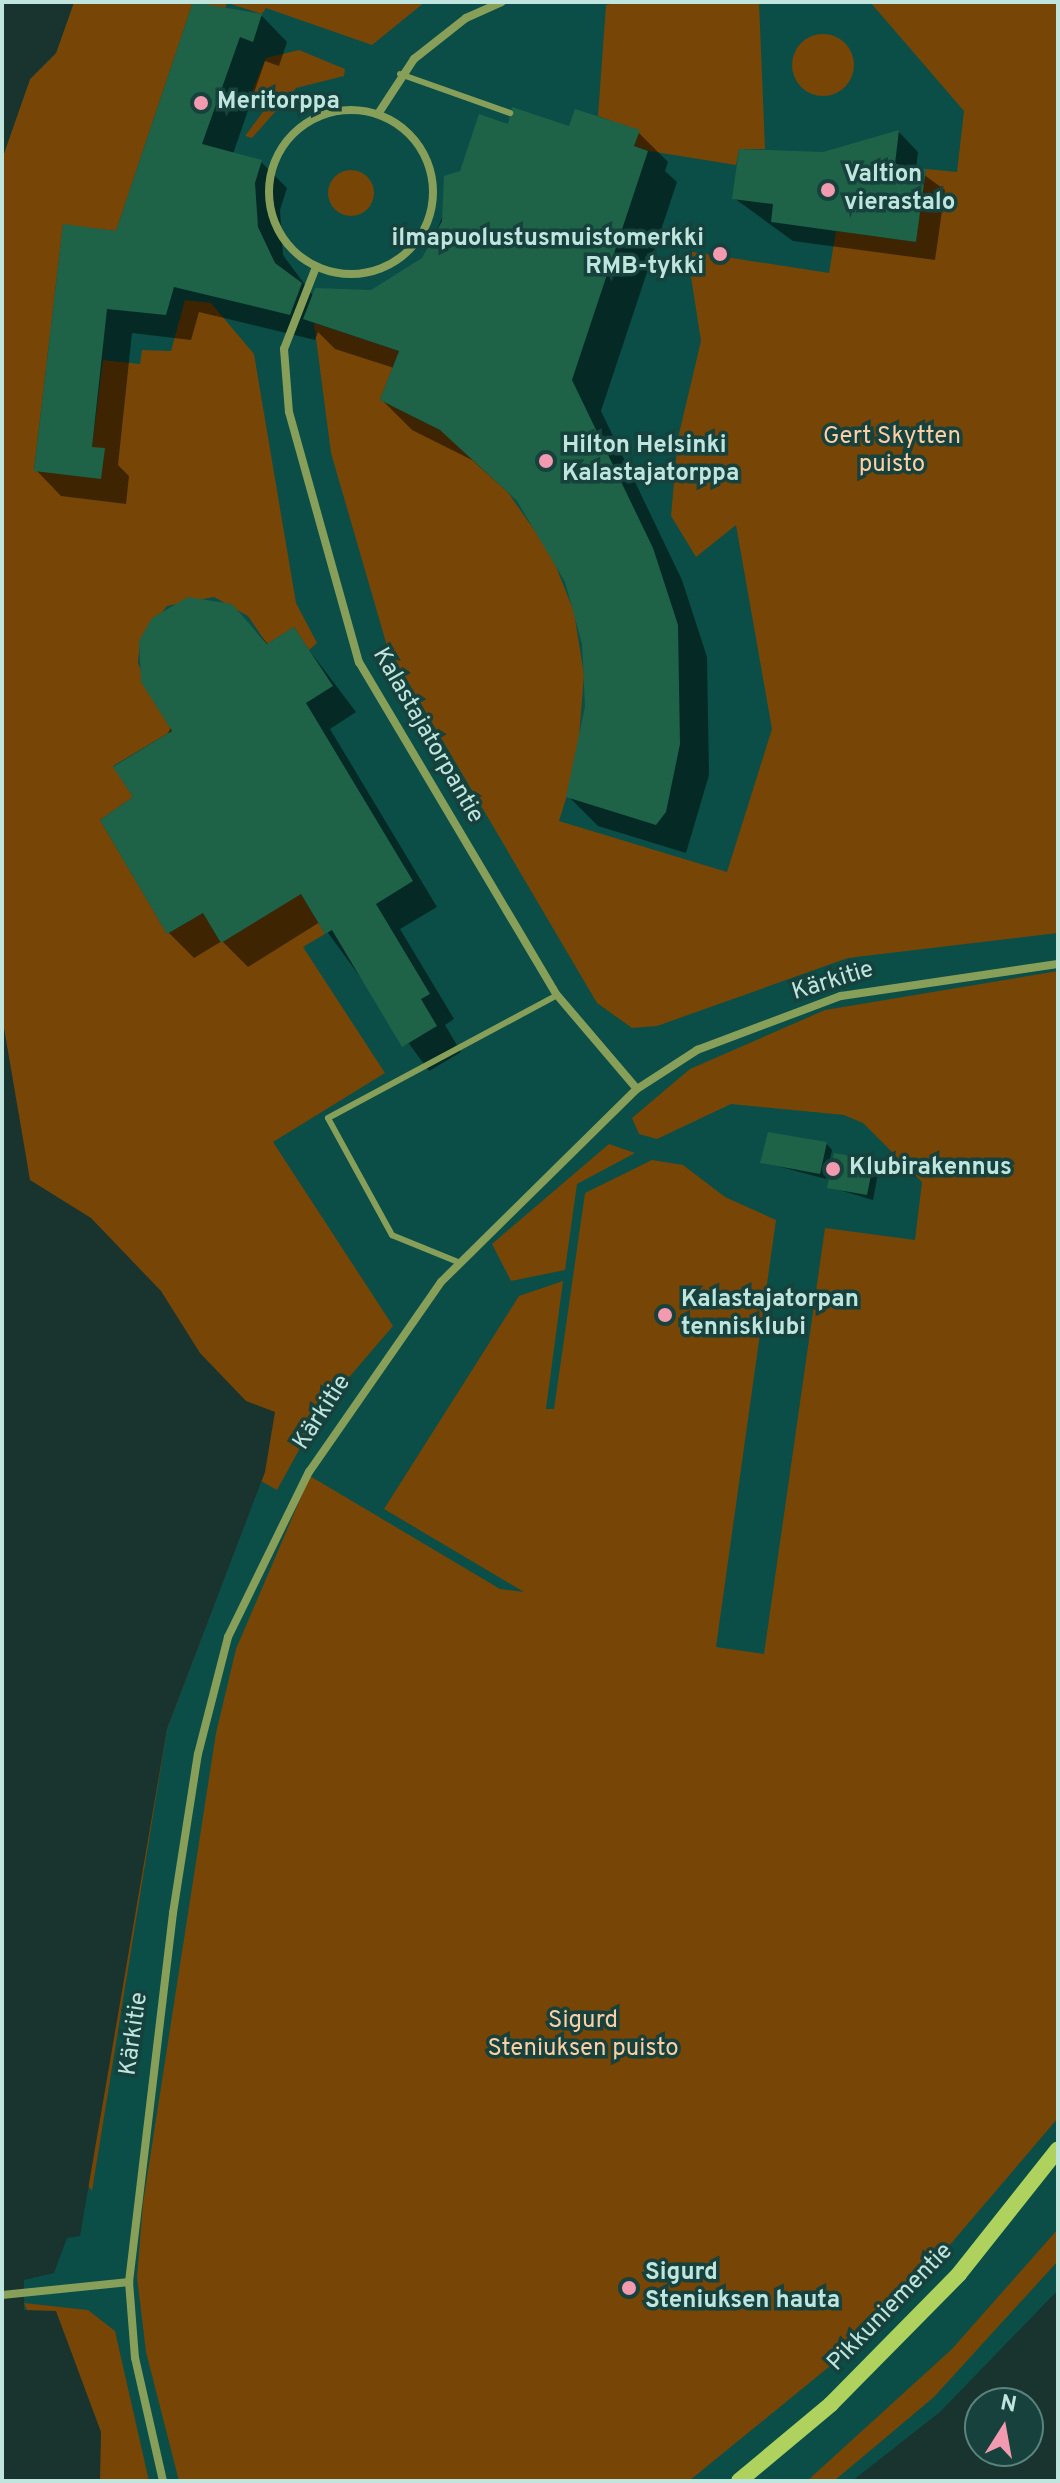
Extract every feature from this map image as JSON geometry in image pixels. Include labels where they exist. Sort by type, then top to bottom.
[{"type":"main road","name":"Pikkuniementie","points":[[739,2481],[831,2404],[959,2274],[1058,2149]]},
{"type":"street","points":[[378,114],[400,74],[466,18],[502,2]]},
{"type":"street","points":[[329,112],[378,114],[400,126],[427,159],[433,203],[425,228],[413,247],[380,270],[341,274],[316,267],[274,222],[269,190],[277,157],[298,130],[329,112]]},
{"type":"street","name":"Kalastajatorpantie","points":[[316,267],[284,349],[289,412],[335,597],[359,662],[557,995],[637,1089]]},
{"type":"street","name":"Kärkitie","points":[[163,2481],[135,2358],[129,2282],[177,1884],[198,1754],[228,1637],[309,1472],[458,1262],[637,1089],[697,1050],[841,996],[1058,964]]},
{"type":"street","points":[[2,2295],[129,2282]]},
{"type":"lane","points":[[400,74],[510,113]]},
{"type":"lane","points":[[458,1262],[392,1235],[328,1118],[557,995]]},
{"type":"green space","points":[[74,2],[193,2],[116,231],[63,225],[34,470],[46,472],[92,447],[103,360],[140,364],[142,350],[171,351],[185,300],[211,303],[254,354],[296,603],[317,643],[309,650],[294,627],[267,644],[248,616],[214,597],[167,606],[140,641],[138,663],[155,704],[171,709],[180,726],[113,766],[133,797],[100,820],[167,934],[203,913],[301,894],[325,934],[303,947],[385,1073],[273,1142],[393,1326],[321,1410],[277,1490],[261,1481],[167,1729],[92,2191],[81,2176],[2,1226],[2,159],[30,79],[56,53]]},
{"type":"green space","points":[[198,2],[425,2],[372,45],[266,8],[262,14],[227,3],[224,11]]},
{"type":"green space","points":[[619,2],[759,2],[765,149],[739,149],[736,165],[649,151],[634,146],[639,131],[598,116],[606,5]]},
{"type":"green space","name":"Gert Skytten puisto","points":[[870,2],[1058,2],[1058,933],[848,958],[657,1026],[632,1028],[597,1003],[387,646],[331,453],[314,323],[399,351],[380,400],[440,430],[495,474],[551,554],[574,612],[584,675],[577,763],[559,821],[727,872],[772,729],[736,525],[696,557],[671,516],[678,438],[701,341],[687,251],[829,273],[836,231],[916,242],[926,169],[957,172],[964,111]]},
{"type":"green space","points":[[817,34],[829,34],[845,43],[852,53],[852,77],[845,87],[829,96],[817,96],[797,82],[792,71],[792,59],[806,39]]},
{"type":"green space","points":[[299,50],[345,69],[344,76],[296,88],[252,138],[245,136],[272,100],[251,94],[266,58]]},
{"type":"green space","points":[[351,170],[367,177],[374,193],[367,209],[351,216],[335,209],[328,193],[335,177]]},
{"type":"green space","name":"Sigurd Steniuksen puisto","points":[[1058,971],[1058,2118],[884,2322],[689,2481],[179,2481],[146,2352],[137,2277],[143,2203],[216,1733],[236,1649],[310,1476],[500,1589],[524,1592],[384,1509],[519,1296],[563,1281],[546,1409],[554,1409],[585,1193],[652,1160],[683,1165],[725,1197],[776,1220],[716,1647],[764,1654],[825,1228],[915,1240],[922,1182],[863,1123],[844,1115],[731,1104],[657,1139],[639,1134],[632,1118],[690,1069],[825,1010]]},
{"type":"green space","points":[[609,1144],[635,1153],[577,1184],[565,1270],[511,1281],[492,1244]]},
{"type":"green space","points":[[1058,2229],[1058,2261],[934,2397],[834,2481],[807,2481],[952,2349]]},
{"type":"green space","points":[[24,2303],[88,2310],[115,2331],[149,2481],[100,2481]]},
{"type":"water","points":[[2,2],[74,2],[56,53],[30,79],[2,159]]},
{"type":"water","points":[[2,1016],[30,1180],[91,1218],[161,1291],[200,1353],[246,1401],[275,1412],[265,1472],[167,1729],[80,2236],[67,2238],[54,2273],[24,2280],[24,2310],[56,2311],[101,2432],[100,2481],[2,2481]]},
{"type":"water","points":[[1058,2290],[1058,2481],[852,2481],[940,2412],[964,2387],[964,2467],[1044,2467],[1044,2387],[964,2387]]},
{"type":"building","points":[[193,2],[262,14],[253,42],[240,37],[202,144],[262,160],[255,183],[258,227],[275,263],[302,283],[290,315],[174,287],[166,315],[107,309],[92,447],[105,448],[101,479],[34,471],[63,224],[116,231]]},
{"type":"building","name":"Hilton Helsinki Kalastajatorppa","points":[[512,107],[569,126],[575,109],[640,130],[634,146],[648,151],[572,380],[653,548],[678,625],[680,744],[666,812],[656,825],[566,797],[585,706],[582,644],[565,582],[517,501],[440,430],[380,400],[399,351],[303,319],[315,288],[371,290],[422,258],[442,221],[444,176],[460,171],[479,114],[508,124]]},
{"type":"building","name":"Valtion vierastalo","points":[[899,130],[895,164],[926,169],[916,242],[771,222],[773,204],[732,199],[739,149],[823,152]]},
{"type":"building","points":[[188,597],[232,604],[267,644],[294,627],[333,686],[306,703],[413,881],[376,904],[430,994],[421,999],[437,1026],[402,1047],[332,930],[325,934],[301,894],[221,943],[203,913],[167,934],[100,820],[133,797],[113,767],[172,731],[141,682],[139,641],[152,618]]},
{"type":"building","points":[[768,1132],[827,1142],[820,1174],[760,1163]]},
{"type":"building","points":[[834,1153],[874,1160],[867,1195],[827,1188]]},
{"type":"place","name":"Meritorppa","points":[[201,103]]},
{"type":"place","name":"Valtion vierastalo","points":[[828,190]]},
{"type":"place","name":"ilmapuolustusmuistomerkki RMB-tykki","points":[[720,254]]},
{"type":"place","name":"Hilton Helsinki Kalastajatorppa","points":[[546,461]]},
{"type":"place","name":"Klubirakennus","points":[[833,1169]]},
{"type":"place","name":"Kalastajatorpan tennisklubi","points":[[665,1315]]},
{"type":"place","name":"Sigurd Steniuksen hauta","points":[[629,2288]]}]
